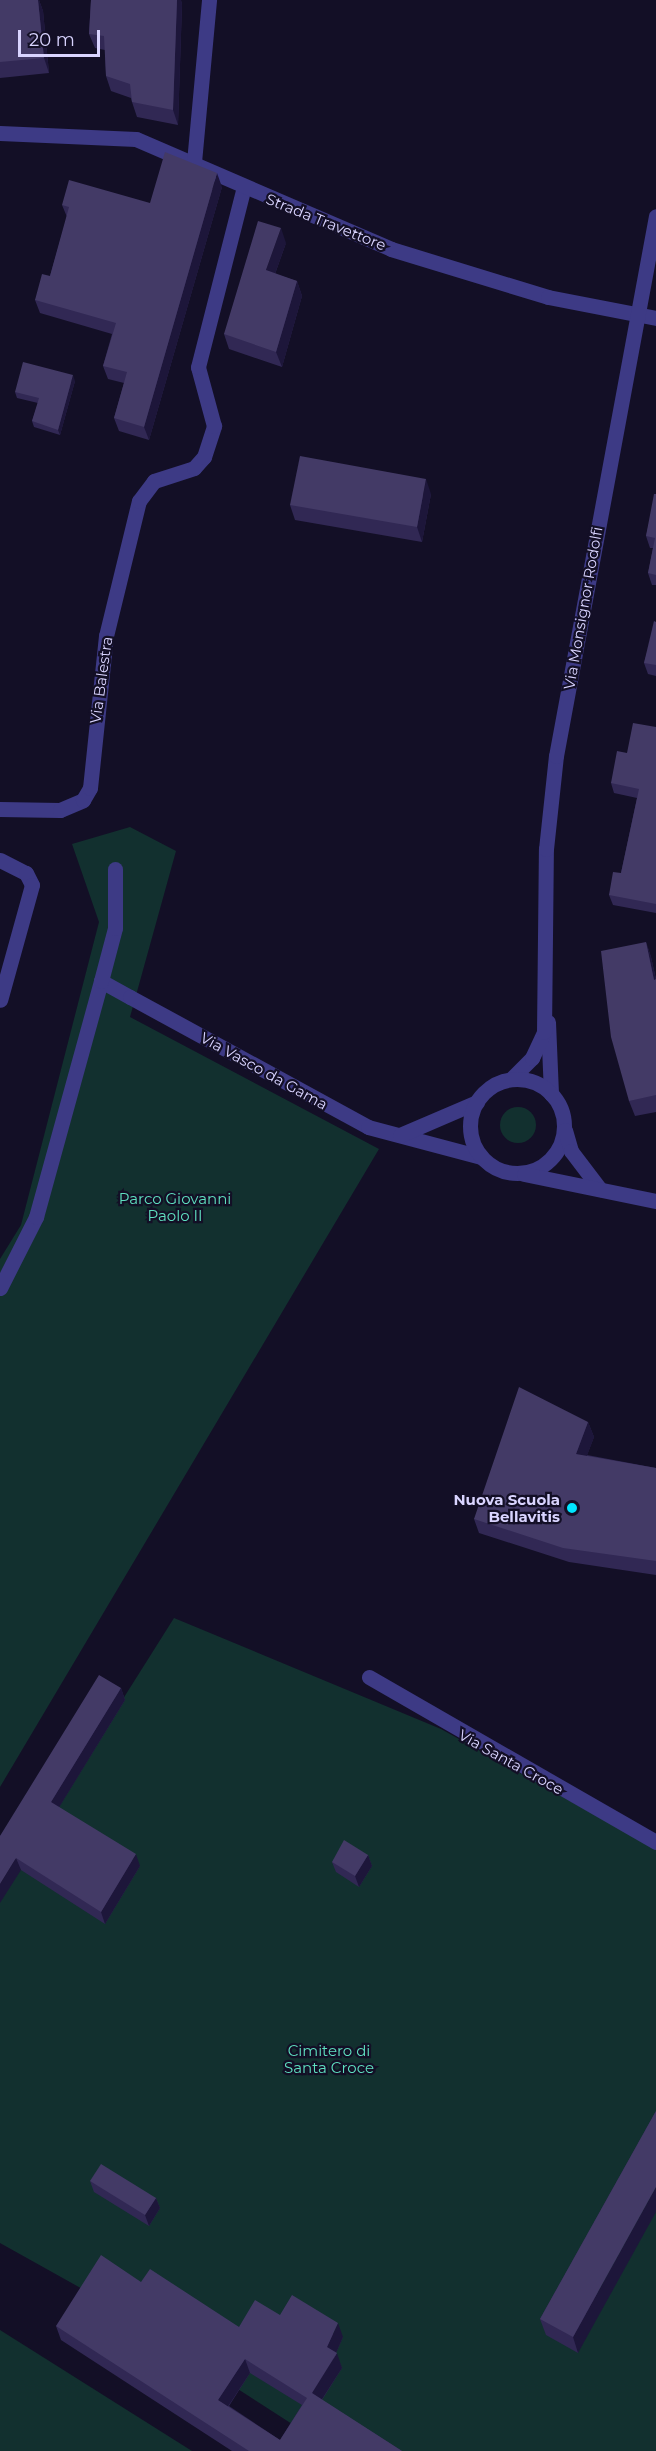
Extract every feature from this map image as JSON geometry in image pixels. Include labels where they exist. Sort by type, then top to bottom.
[{"type":"street","points":[[194,162],[210,0]]},
{"type":"street","name":"Strada Travettore","points":[[0,133],[136,139],[194,162],[244,187],[403,252],[548,297],[656,318]]},
{"type":"street","name":"Via Balestra","points":[[0,809],[60,810],[83,800],[90,788],[106,636],[139,501],[154,481],[194,468],[204,457],[214,426],[198,367],[244,187]]},
{"type":"street","name":"Via Monsignor Rodolfi","points":[[600,1189],[571,1151],[551,1094],[546,1004],[546,849],[556,756],[656,216]]},
{"type":"street","points":[[0,860],[26,873],[32,885],[0,1000]]},
{"type":"street","points":[[0,1288],[36,1217],[101,981],[115,928],[115,869]]},
{"type":"street","name":"Via Vasco da Gama","points":[[101,981],[368,1126],[481,1157]]},
{"type":"street","name":"Via Monsignor Rodolfi","points":[[477,1102],[511,1079],[532,1058],[544,1032],[546,1004]]},
{"type":"street","points":[[511,1079],[540,1085],[551,1094]]},
{"type":"street","points":[[400,1135],[477,1102]]},
{"type":"street","points":[[477,1102],[470,1130],[481,1157],[507,1172],[522,1173],[656,1201]]},
{"type":"street","points":[[522,1173],[551,1158],[564,1128]]},
{"type":"street","name":"Via Santa Croce","points":[[369,1677],[656,1842]]},
{"type":"green space","name":"Parco Giovanni Paolo II","points":[[130,827],[176,851],[130,1017],[379,1149],[0,1787],[0,1259],[21,1225],[99,922],[72,844]]},
{"type":"green space","points":[[518,1107],[531,1112],[536,1125],[531,1138],[518,1143],[505,1138],[500,1125],[505,1112]]},
{"type":"green space","name":"Cimitero di Santa Croce","points":[[174,1618],[441,1729],[656,1849],[656,2451],[334,2451],[86,2291],[0,2243],[0,1894]]},
{"type":"green space","points":[[0,2330],[192,2451],[0,2451]]},
{"type":"building","points":[[0,0],[38,0],[44,58],[0,62]]},
{"type":"building","points":[[91,0],[177,0],[173,110],[132,102],[130,84],[106,76],[104,36],[89,34]]},
{"type":"building","points":[[165,152],[217,173],[144,427],[114,418],[127,372],[103,366],[116,323],[35,300],[42,274],[50,276],[69,207],[62,205],[69,180],[150,203]]},
{"type":"building","points":[[258,221],[281,228],[266,270],[297,281],[276,352],[224,334]]},
{"type":"building","points":[[23,362],[73,375],[58,430],[32,421],[39,398],[15,392]]},
{"type":"building","points":[[300,456],[426,479],[417,527],[290,505]]},
{"type":"building","points":[[654,494],[656,494],[656,575],[648,573],[655,538],[646,536]]},
{"type":"building","points":[[654,621],[656,622],[656,665],[644,663]]},
{"type":"building","points":[[633,723],[656,727],[656,904],[609,895],[613,872],[621,873],[639,789],[611,783],[617,751],[627,753]]},
{"type":"building","points":[[646,942],[654,980],[656,979],[656,1095],[629,1101],[611,1037],[601,951]]},
{"type":"building","name":"Nuova Scuola Bellavitis","points":[[519,1387],[588,1422],[576,1454],[656,1468],[656,1561],[563,1548],[474,1519]]},
{"type":"building","points":[[99,1675],[121,1688],[51,1802],[136,1854],[101,1912],[16,1858],[0,1884],[0,1836]]},
{"type":"building","points":[[344,1840],[368,1855],[355,1876],[332,1862]]},
{"type":"building","points":[[656,2111],[656,2187],[573,2337],[540,2319]]},
{"type":"building","points":[[101,2164],[156,2198],[145,2215],[90,2181]]},
{"type":"building","points":[[101,2255],[141,2282],[150,2269],[239,2327],[255,2300],[280,2315],[292,2295],[338,2323],[327,2347],[337,2353],[312,2393],[402,2451],[249,2451],[56,2326]],"holes":[[[245,2359],[307,2398],[280,2440],[218,2400]]]},
{"type":"place","name":"Nuova Scuola Bellavitis","points":[[572,1508]]}]
